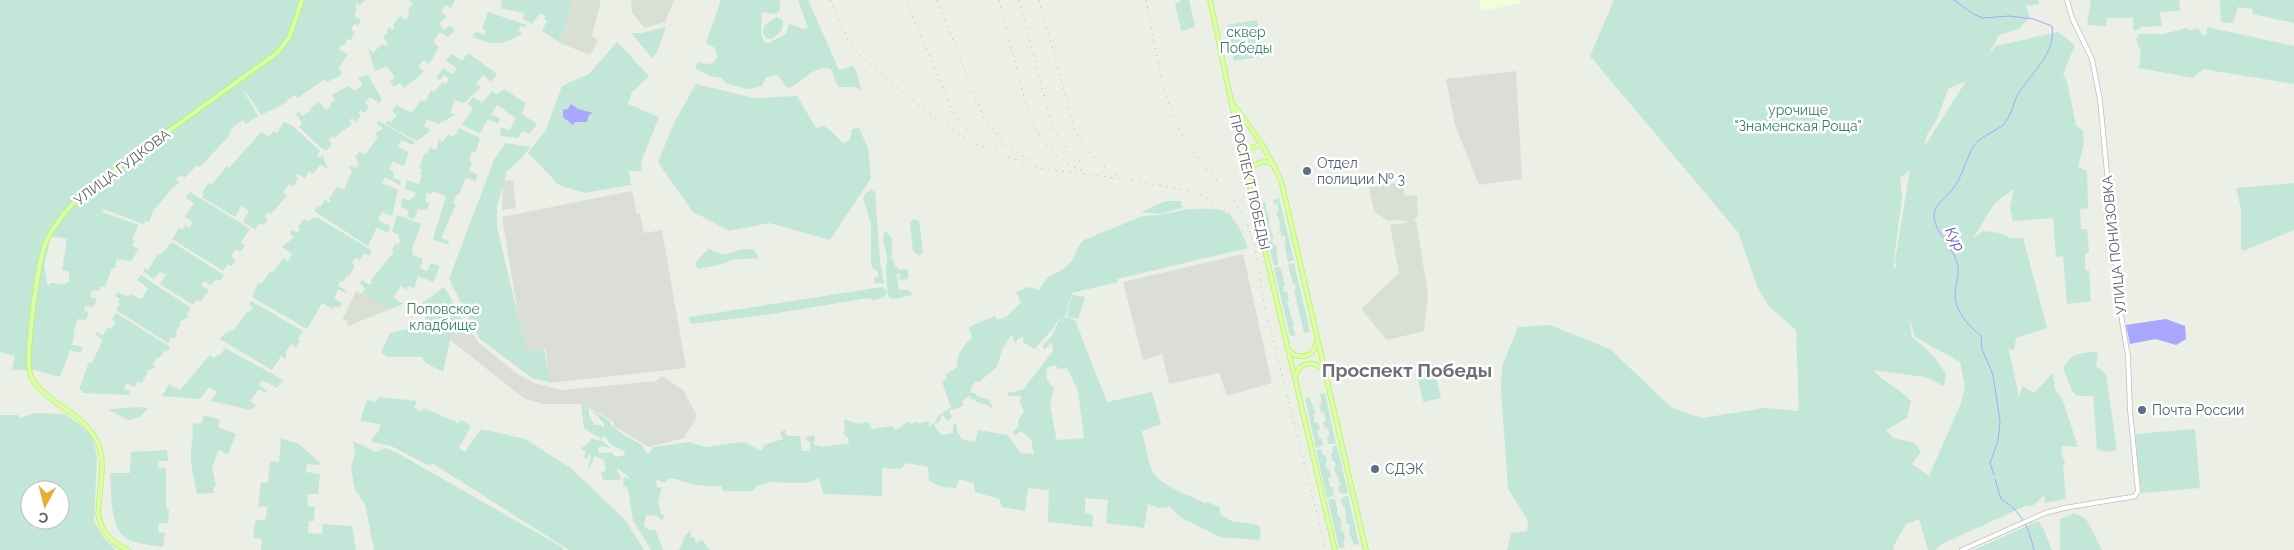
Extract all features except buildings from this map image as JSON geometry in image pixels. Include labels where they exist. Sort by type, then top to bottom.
[{"type":"main road","name":"УЛИЦА ГУДКОВА","points":[[128,550],[110,539],[100,522],[98,514],[101,460],[97,438],[87,425],[45,394],[35,383],[29,372],[30,334],[43,248],[67,209],[91,186],[277,53],[291,33],[302,0]]},
{"type":"main road","points":[[1210,0],[1231,101]]},
{"type":"main road","name":"УЛИЦА ПОНИЗОВКА","points":[[1962,550],[2045,513],[2136,495],[2138,488],[2130,410],[2128,356],[2120,310],[2100,100],[2092,59],[2072,18],[2066,0]]},
{"type":"main road","name":"ПРОСПЕКТ ПОБЕДЫ","points":[[1231,101],[1278,170],[1366,550]]},
{"type":"main road","name":"ПРОСПЕКТ ПОБЕДЫ","points":[[1231,101],[1334,550]]},
{"type":"main road","points":[[1241,148],[1248,149],[1262,144]]},
{"type":"main road","points":[[1248,177],[1251,168],[1263,162],[1272,164],[1278,170]]},
{"type":"main road","points":[[1288,348],[1295,355],[1305,356],[1314,350],[1317,341]]},
{"type":"main road","points":[[1295,379],[1299,369],[1308,364],[1318,365],[1325,373]]},
{"type":"shaded area","points":[[573,0],[601,0],[592,36],[598,40],[590,55],[560,43]]},
{"type":"shaded area","points":[[631,0],[674,0],[665,22],[645,28],[632,13]]},
{"type":"shaded area","points":[[1479,0],[1521,0],[1521,3],[1482,11]]},
{"type":"shaded area","points":[[1516,71],[1522,179],[1479,185],[1455,125],[1446,79]]},
{"type":"shaded area","points":[[571,104],[578,109],[593,113],[589,115],[587,122],[575,122],[573,125],[563,117],[563,110],[568,109]]},
{"type":"shaded area","points":[[513,180],[516,208],[502,210],[503,181]]},
{"type":"shaded area","points":[[1402,182],[1405,196],[1417,195],[1418,216],[1413,221],[1416,221],[1428,295],[1424,331],[1387,340],[1361,309],[1399,273],[1390,225],[1410,222],[1388,221],[1374,211],[1369,187]]},
{"type":"shaded area","points":[[632,191],[637,214],[640,214],[644,233],[662,230],[686,368],[549,383],[546,349],[524,351],[502,217]]},
{"type":"shaded area","points":[[1243,254],[1272,383],[1227,396],[1219,373],[1169,384],[1162,354],[1144,360],[1142,356],[1123,282]]},
{"type":"shaded area","points":[[356,291],[391,309],[348,326],[346,319],[342,321]]},
{"type":"shaded area","points":[[461,316],[478,342],[517,374],[534,383],[562,390],[656,381],[662,376],[683,390],[697,416],[684,438],[649,447],[614,426],[613,421],[582,404],[544,404],[525,399],[450,340]]},
{"type":"shaded area","points":[[2166,319],[2185,326],[2186,339],[2176,345],[2156,339],[2130,344],[2126,325]]},
{"type":"green space","points":[[0,0],[365,0],[360,5],[357,3],[355,8],[357,9],[354,16],[361,20],[358,26],[354,24],[351,30],[355,32],[351,40],[348,39],[344,46],[341,45],[339,50],[348,54],[338,69],[342,71],[340,76],[327,82],[325,79],[298,98],[295,95],[287,100],[287,102],[261,115],[246,92],[244,92],[258,116],[246,124],[243,120],[232,128],[228,137],[200,167],[197,165],[184,178],[181,175],[176,179],[179,183],[172,188],[154,209],[149,222],[145,221],[144,224],[103,209],[102,212],[139,225],[132,239],[135,241],[132,246],[139,249],[131,261],[117,259],[115,268],[112,268],[105,287],[101,286],[99,291],[92,290],[90,297],[97,299],[94,307],[85,306],[84,311],[89,312],[86,320],[78,319],[73,332],[75,333],[72,345],[83,347],[80,353],[70,350],[60,377],[35,370],[12,370],[15,356],[0,352]],"holes":[[[51,236],[67,239],[62,270],[69,272],[69,282],[64,284],[50,283],[48,287],[44,266]]]},
{"type":"green space","points":[[409,0],[455,0],[451,8],[446,5],[441,12],[447,16],[439,23],[444,30],[449,26],[455,30],[448,37],[440,32],[434,40],[435,44],[439,47],[429,64],[424,60],[418,66],[424,72],[404,88],[400,83],[394,87],[390,81],[395,78],[387,66],[375,71],[368,48],[373,53],[382,44],[386,46],[388,43],[383,38],[388,32],[386,31],[389,27],[392,30],[395,27],[393,25],[400,16],[405,20],[409,16],[408,10],[413,4]]},
{"type":"green space","points":[[502,0],[573,0],[560,43],[542,31],[547,21],[544,19],[546,16],[540,13],[532,24],[523,19],[524,13],[501,8]]},
{"type":"green space","points":[[721,0],[780,0],[780,11],[775,14],[762,12],[761,35],[764,42],[769,43],[786,34],[789,24],[804,29],[808,28],[798,0],[808,0],[839,70],[853,66],[857,73],[861,90],[854,87],[838,87],[831,69],[825,68],[809,74],[790,88],[786,87],[778,75],[766,77],[762,86],[749,89],[727,84],[721,78],[710,76],[695,68],[698,61],[709,64],[717,57],[715,48],[706,43]]},
{"type":"green space","points":[[1183,0],[1189,0],[1195,27],[1183,31],[1181,30],[1175,4]]},
{"type":"green space","name":"урочище \"Знаменская Роща\"","points":[[1614,0],[2038,0],[2039,4],[2026,6],[2030,17],[2019,29],[1999,35],[1988,55],[1996,46],[2058,32],[2075,45],[2063,74],[2067,82],[2076,125],[2083,131],[2084,143],[2078,167],[2087,171],[2088,208],[2080,209],[2081,229],[2087,229],[2089,252],[2085,254],[2085,270],[2089,270],[2091,301],[2067,304],[2063,256],[2056,257],[2053,218],[2013,221],[2010,207],[2014,189],[1995,203],[1973,238],[1983,231],[1999,233],[2011,238],[2023,238],[2047,328],[2016,338],[2014,350],[2009,349],[2007,342],[2019,397],[2023,386],[2034,393],[2053,373],[2055,389],[2063,401],[2078,447],[2062,446],[2061,453],[2065,462],[2063,468],[2066,499],[2045,503],[2044,495],[2034,505],[2025,506],[1942,544],[1935,550],[1928,550],[1919,519],[1906,524],[1893,547],[1894,550],[1507,550],[1511,533],[1527,531],[1528,521],[1508,488],[1501,389],[1502,366],[1518,327],[1550,325],[1610,349],[1672,408],[1702,418],[1765,408],[1799,411],[1796,330],[1769,307],[1757,286],[1738,232],[1590,56]],"holes":[[[1966,81],[1924,147],[1927,135],[1938,117],[1948,89]],[[1910,170],[1895,261],[1897,270],[1893,267],[1902,198],[1900,178]],[[1909,317],[1915,337],[1960,362],[1965,387],[1961,403],[1929,476],[1912,464],[1921,452],[1915,443],[1893,438],[1886,430],[1907,418],[1911,401],[1873,370],[1925,377],[1944,386],[1946,374],[1934,356],[1912,337]]]},
{"type":"green space","points":[[2091,0],[2179,0],[2180,11],[2160,12],[2162,26],[2140,27],[2139,30],[2133,30],[2133,18],[2107,18],[2106,26],[2087,25]]},
{"type":"green space","points":[[2220,0],[2294,0],[2294,23],[2252,14],[2253,9],[2238,7],[2233,23],[2221,22]]},
{"type":"green space","points":[[488,12],[527,25],[525,28],[521,26],[518,30],[522,33],[504,42],[493,43],[473,37],[473,34],[477,32],[485,35],[486,31],[482,29]]},
{"type":"green space","points":[[777,17],[783,20],[782,30],[772,39],[768,39],[763,34],[764,26]]},
{"type":"green space","name":"сквер Победы","points":[[1257,20],[1264,56],[1234,61],[1227,25]]},
{"type":"green space","points":[[666,27],[657,52],[652,58],[631,33],[641,33]]},
{"type":"green space","points":[[2207,27],[2294,46],[2294,84],[2203,69],[2193,78],[2139,68],[2141,52],[2136,40],[2140,34],[2163,34],[2187,28],[2189,31],[2198,28],[2203,36],[2207,34]]},
{"type":"green space","points":[[617,42],[649,76],[632,92],[628,104],[659,117],[641,162],[642,171],[629,171],[631,185],[584,193],[559,185],[528,153],[546,130],[562,86],[589,74]]},
{"type":"green space","points":[[468,53],[497,74],[491,82],[483,75],[476,83],[481,87],[464,103],[455,100],[450,112],[455,115],[438,124],[427,119],[424,126],[431,130],[417,141],[385,124],[388,121],[391,122],[397,115],[392,111],[397,105],[412,113],[421,100],[426,101],[431,90],[434,92],[443,82],[446,84],[449,78],[444,75],[440,80],[436,78],[443,68],[453,74],[457,68],[446,61],[450,55],[462,61]]},
{"type":"green space","points":[[368,75],[382,100],[379,103],[370,97],[365,103],[369,107],[364,113],[361,110],[358,113],[361,116],[355,122],[352,118],[349,121],[352,124],[334,138],[332,136],[328,140],[332,144],[326,151],[299,127],[302,123],[296,114],[299,112],[303,116],[319,102],[326,110],[331,107],[330,104],[335,100],[332,95],[348,86],[355,91],[363,85],[358,78]]},
{"type":"green space","points":[[696,84],[754,98],[797,96],[816,128],[824,126],[843,143],[850,140],[852,129],[859,128],[868,148],[871,178],[830,240],[769,223],[729,231],[692,211],[658,162],[674,123]]},
{"type":"green space","points":[[504,89],[526,103],[522,114],[537,124],[529,134],[522,131],[518,138],[500,136],[501,127],[509,131],[516,118],[497,105],[491,114],[500,119],[498,124],[488,119],[480,134],[462,125],[473,108],[468,104],[473,97],[482,103],[492,91],[497,94]]},
{"type":"green space","points":[[377,120],[415,142],[413,145],[401,140],[398,147],[409,152],[404,166],[393,161],[389,170],[394,172],[393,178],[401,180],[400,185],[385,177],[382,183],[398,190],[392,216],[382,212],[378,220],[390,226],[388,233],[377,227],[368,246],[314,211],[325,200],[330,203],[331,200],[329,199],[337,187],[344,190],[352,171],[349,168],[350,166],[356,168],[359,164],[355,157],[359,152],[366,154],[378,137],[375,134],[383,128],[378,125]]},
{"type":"green space","points":[[284,122],[293,126],[320,151],[317,156],[320,158],[322,155],[328,169],[320,165],[313,174],[309,171],[305,178],[297,174],[295,176],[298,179],[294,186],[289,184],[283,193],[287,196],[271,214],[268,212],[265,216],[268,219],[264,225],[260,223],[255,229],[243,222],[249,211],[241,206],[235,217],[202,197],[204,194],[202,193],[209,183],[212,184],[227,166],[229,168],[261,132],[269,137],[273,131],[277,133]]},
{"type":"green space","points":[[459,128],[480,138],[476,152],[472,152],[469,160],[472,162],[469,171],[478,175],[475,181],[466,178],[453,203],[456,204],[441,238],[449,241],[448,245],[433,239],[446,196],[433,191],[431,194],[427,193],[425,201],[429,203],[427,210],[418,209],[414,219],[407,217],[409,210],[401,207],[402,198],[410,201],[412,197],[414,198],[416,193],[405,189],[407,180],[419,184],[422,169],[419,168],[425,153],[427,154],[430,147],[436,150],[439,139],[443,142],[448,134],[454,137]]},
{"type":"green space","points":[[506,143],[530,147],[521,159],[507,171],[497,207],[497,227],[526,350],[544,349],[550,382],[532,378],[479,338],[449,279],[494,160]]},
{"type":"green space","points":[[2294,183],[2294,230],[2243,251],[2241,248],[2241,209],[2236,188]]},
{"type":"green space","points":[[871,190],[875,192],[880,262],[884,283],[875,283],[874,278],[878,276],[878,271],[873,269],[871,264],[871,224],[863,198]]},
{"type":"green space","points":[[190,192],[250,229],[241,242],[245,246],[240,252],[236,249],[231,257],[236,260],[231,266],[228,264],[223,271],[172,239],[179,228],[182,230],[185,225],[190,228],[193,222],[185,217],[194,203],[186,198]]},
{"type":"green space","points":[[1279,198],[1294,260],[1288,262],[1284,243],[1286,242],[1285,236],[1282,236],[1279,226],[1281,225],[1276,212],[1279,211],[1277,204],[1274,204],[1273,200]]},
{"type":"green space","points":[[1166,201],[1181,201],[1182,208],[1160,214],[1141,212]]},
{"type":"green space","points":[[1266,202],[1266,212],[1268,212],[1270,229],[1274,238],[1272,239],[1273,245],[1276,245],[1278,265],[1274,266],[1259,204]]},
{"type":"green space","points":[[1187,209],[1220,210],[1234,220],[1248,248],[1117,279],[1118,282],[1072,293],[1068,309],[1072,295],[1085,297],[1078,319],[1067,317],[1068,310],[1056,334],[1065,317],[1075,320],[1107,402],[1152,392],[1161,424],[1142,431],[1150,465],[1159,480],[1206,504],[1207,502],[1219,507],[1221,515],[1232,521],[1259,525],[1261,533],[1259,540],[1220,537],[1180,517],[1170,507],[1160,508],[1148,504],[1144,528],[1106,523],[1108,500],[1085,498],[1085,513],[1093,515],[1092,527],[1048,522],[1049,490],[1028,488],[1025,511],[1002,507],[999,499],[975,492],[974,483],[959,479],[956,488],[943,487],[929,481],[928,467],[907,463],[900,469],[882,468],[882,496],[823,494],[819,477],[811,482],[771,482],[757,486],[753,491],[723,491],[721,486],[695,485],[672,479],[668,479],[665,483],[656,479],[657,488],[662,487],[658,502],[661,514],[665,515],[662,521],[657,516],[646,515],[644,525],[650,531],[655,529],[663,550],[651,550],[633,520],[628,489],[623,485],[624,477],[631,479],[618,468],[617,471],[621,478],[619,480],[603,480],[601,473],[606,470],[604,460],[595,456],[588,468],[591,455],[589,453],[588,458],[585,459],[586,451],[583,451],[581,448],[590,442],[590,439],[594,438],[602,441],[611,448],[600,446],[598,449],[599,453],[611,452],[616,457],[625,455],[624,451],[611,445],[605,436],[601,439],[584,428],[581,403],[589,408],[589,414],[594,425],[601,425],[604,429],[604,423],[590,409],[610,421],[611,425],[624,435],[642,445],[646,453],[649,453],[653,447],[689,442],[705,447],[743,442],[762,451],[764,445],[783,439],[780,432],[786,430],[785,434],[789,436],[800,436],[802,451],[810,451],[810,442],[805,439],[814,435],[813,444],[822,447],[849,443],[848,438],[843,434],[845,431],[844,419],[859,424],[868,422],[872,429],[891,426],[896,430],[908,422],[912,424],[929,421],[928,426],[930,426],[936,422],[937,417],[951,407],[942,382],[947,378],[945,375],[957,367],[961,351],[972,338],[969,327],[995,316],[997,320],[1006,317],[1021,303],[1016,292],[1029,287],[1039,290],[1049,277],[1069,264],[1084,240],[1143,216],[1160,215]],"holes":[[[1062,314],[1053,334],[1042,347],[1045,349],[1052,342],[1053,351],[1023,390],[1007,393],[1008,396],[1021,396],[1020,403],[1024,411],[1018,421],[1019,426],[1012,433],[1015,435],[1021,431],[1031,439],[1034,454],[1021,453],[1008,435],[978,430],[975,442],[962,439],[957,431],[956,422],[953,426],[953,433],[941,435],[934,425],[940,421],[942,415],[947,421],[952,417],[949,411],[963,406],[962,401],[969,396],[972,400],[974,398],[976,402],[988,405],[994,410],[989,400],[971,393],[970,390],[975,382],[979,382],[997,367],[1002,350],[1012,334],[1015,344],[1018,339],[1023,337],[1023,342],[1034,349],[1052,330]],[[1055,365],[1059,369],[1067,368],[1078,391],[1084,438],[1057,440],[1050,405],[1054,388],[1046,377],[1047,368]]]},
{"type":"green space","points":[[397,215],[421,224],[412,249],[413,255],[423,259],[420,268],[427,271],[431,263],[440,266],[433,282],[418,276],[414,288],[408,286],[406,290],[401,286],[393,297],[403,304],[391,309],[362,294],[365,288],[360,283],[362,280],[370,285],[372,282],[370,281],[394,252],[392,250],[395,244],[398,245],[401,239],[398,238],[399,235],[392,232]]},
{"type":"green space","points":[[317,217],[371,250],[370,257],[364,253],[360,260],[355,258],[352,263],[355,266],[349,276],[347,275],[338,286],[346,290],[345,293],[338,289],[334,298],[342,303],[339,308],[335,306],[333,309],[322,303],[307,329],[252,297],[258,283],[261,284],[270,272],[272,273],[283,258],[288,261],[292,254],[282,247],[294,237],[290,234],[292,230],[298,233],[300,229],[298,227],[304,219],[309,222],[312,218],[315,219]]},
{"type":"green space","points":[[914,219],[919,221],[923,252],[919,256],[913,251],[910,223]]},
{"type":"green space","points":[[885,231],[892,238],[892,255],[890,258],[893,259],[895,266],[899,270],[908,269],[908,278],[902,281],[899,278],[900,274],[897,274],[899,290],[909,290],[913,295],[893,299],[888,297],[887,257],[883,238]]},
{"type":"green space","points":[[172,242],[224,275],[220,281],[217,279],[210,285],[204,281],[201,286],[209,290],[200,302],[197,299],[193,305],[160,284],[166,275],[160,272],[154,279],[143,271],[145,268],[148,270],[158,254],[160,255]]},
{"type":"green space","points":[[709,248],[721,254],[748,249],[754,250],[759,258],[731,260],[723,264],[698,269],[695,263]]},
{"type":"green space","points":[[1294,263],[1310,332],[1304,333],[1294,290],[1296,289],[1295,284],[1293,284],[1288,265]]},
{"type":"green space","points":[[1279,267],[1285,285],[1283,286],[1284,292],[1287,292],[1289,301],[1287,302],[1294,326],[1292,326],[1296,335],[1290,336],[1274,268]]},
{"type":"green space","points":[[141,275],[191,308],[186,314],[189,316],[179,323],[181,325],[175,332],[177,334],[174,339],[171,337],[168,343],[116,310],[120,304],[118,302],[120,299],[115,296],[118,292],[128,297],[130,294],[142,299],[148,288],[137,280]]},
{"type":"green space","name":"Поповское кладбище","points":[[444,287],[461,316],[450,340],[443,372],[426,363],[422,357],[388,357],[381,352],[390,333],[428,324],[420,305]]},
{"type":"green space","points":[[882,287],[887,291],[886,295],[875,300],[868,298],[771,314],[691,324],[689,319],[690,317]]},
{"type":"green space","points":[[251,301],[303,331],[296,347],[291,344],[285,353],[287,355],[285,359],[281,356],[272,370],[220,339],[223,335],[236,328],[247,311],[250,312],[253,307],[249,304]]},
{"type":"green space","points":[[116,313],[170,347],[168,351],[165,350],[160,358],[158,357],[153,364],[155,366],[152,370],[149,369],[142,383],[137,382],[135,387],[126,383],[124,389],[130,391],[129,395],[82,393],[82,390],[79,390],[89,362],[92,363],[103,340],[95,334],[96,332],[103,335],[108,327],[111,329],[116,322],[112,319]]},
{"type":"green space","points":[[225,348],[283,380],[277,388],[262,380],[259,385],[267,391],[265,393],[259,389],[250,401],[256,405],[251,410],[211,401],[217,392],[209,387],[200,399],[162,396],[169,384],[180,390],[210,355],[214,358],[218,354],[220,355]]},
{"type":"green space","points":[[2098,351],[2096,366],[2106,374],[2117,450],[2108,452],[2097,450],[2093,396],[2077,396],[2071,389],[2063,368],[2074,356]]},
{"type":"green space","points":[[1433,364],[1441,398],[1423,402],[1416,368]]},
{"type":"green space","points":[[1325,393],[1336,444],[1328,444],[1327,437],[1330,436],[1323,422],[1326,421],[1324,412],[1321,412],[1319,405],[1322,404],[1320,394]]},
{"type":"green space","points":[[379,397],[417,401],[414,408],[422,412],[424,408],[458,423],[461,420],[471,426],[459,448],[465,452],[481,429],[525,439],[572,469],[625,520],[644,550],[569,550],[432,463],[430,466],[391,446],[373,442],[371,439],[379,431],[380,424],[360,421],[367,400],[376,402]]},
{"type":"green space","points":[[1309,397],[1316,413],[1313,414],[1315,423],[1318,423],[1320,429],[1317,430],[1319,439],[1322,438],[1323,445],[1316,448],[1305,398]]},
{"type":"green space","points":[[148,408],[140,417],[129,420],[110,411],[111,409]]},
{"type":"green space","points":[[35,413],[65,414],[85,429],[92,437],[97,456],[94,521],[103,537],[116,550],[0,550],[0,415],[18,415],[20,418]]},
{"type":"green space","points":[[204,415],[220,420],[218,427],[236,434],[228,454],[219,450],[212,467],[216,486],[213,488],[214,493],[197,494],[191,462],[192,424],[202,423]]},
{"type":"green space","points":[[2195,429],[2200,488],[2141,493],[2135,434]]},
{"type":"green space","points":[[281,438],[299,444],[322,465],[307,464],[306,472],[320,474],[318,494],[308,494],[307,506],[315,507],[314,521],[309,521],[308,533],[322,534],[323,524],[352,526],[356,550],[261,550],[262,539],[253,538],[255,521],[266,519],[267,507],[258,506],[261,482],[268,483],[270,461],[279,462]]},
{"type":"green space","points":[[353,441],[376,452],[386,448],[399,454],[562,547],[563,550],[374,550],[365,504],[355,490],[351,468],[355,453]]},
{"type":"green space","points":[[1337,446],[1348,493],[1343,494],[1339,492],[1338,486],[1341,485],[1334,469],[1336,464],[1332,460],[1331,454],[1333,453],[1332,447]]},
{"type":"green space","points":[[1321,449],[1327,460],[1325,466],[1329,470],[1331,477],[1328,478],[1334,493],[1327,498],[1316,450]]},
{"type":"green space","points":[[167,450],[168,461],[158,461],[158,468],[166,468],[166,508],[169,509],[168,523],[159,523],[158,532],[165,533],[163,547],[132,541],[124,537],[115,521],[110,473],[130,473],[131,452]]},
{"type":"green space","points":[[1348,496],[1359,544],[1354,545],[1349,532],[1350,525],[1346,523],[1345,507],[1343,507],[1341,500],[1343,497]]},
{"type":"green space","points":[[1333,499],[1336,501],[1338,517],[1340,517],[1342,524],[1340,529],[1344,533],[1345,547],[1339,548],[1328,500]]},
{"type":"green space","points":[[2074,513],[2086,519],[2102,550],[2060,550],[2060,519]]},
{"type":"green space","points":[[2038,521],[2052,550],[1974,550]]},
{"type":"green space","points":[[691,530],[690,537],[694,537],[696,543],[702,540],[710,550],[679,550],[686,534]]},
{"type":"waterway","name":"Кур","points":[[1954,0],[1973,14],[1983,18],[2009,16],[2033,19],[2052,26],[2051,45],[2043,61],[2020,91],[2006,121],[1976,143],[1970,152],[1958,181],[1938,205],[1934,215],[1937,228],[1953,253],[1958,266],[1955,296],[1958,308],[1968,323],[1981,336],[1982,349],[1993,375],[2000,421],[1998,441],[1990,463],[1994,475]]},
{"type":"waterway","name":"Кур","points":[[1995,479],[2001,499],[2014,509],[2023,520],[2034,550]]},
{"type":"railway","points":[[830,0],[848,40],[858,53],[885,78],[932,115],[971,142],[1038,168],[1124,179],[1196,192],[1223,208],[1233,217],[1247,237]]},
{"type":"railway","points":[[937,0],[984,119],[1007,146],[1031,160]]},
{"type":"railway","points":[[999,0],[1032,122],[1043,140],[1056,155],[1083,171]]},
{"type":"railway","points":[[1019,0],[1052,126],[1070,154],[1088,167]]},
{"type":"railway","points":[[1039,0],[1075,131],[1093,156],[1104,167],[1117,175]]},
{"type":"railway","points":[[1146,0],[1155,49],[1172,114],[1191,149],[1230,195],[1249,227],[1256,253],[1264,304],[1326,550]]},
{"type":"railway","points":[[907,3],[953,112],[973,137]]},
{"type":"place","name":"Отдел полиции № 3","points":[[1307,171]]},
{"type":"place","name":"Почта России","points":[[2142,410]]},
{"type":"place","name":"СДЭК","points":[[1375,469]]},
{"type":"district","name":"Проспект Победы","points":[[1407,370]]}]
